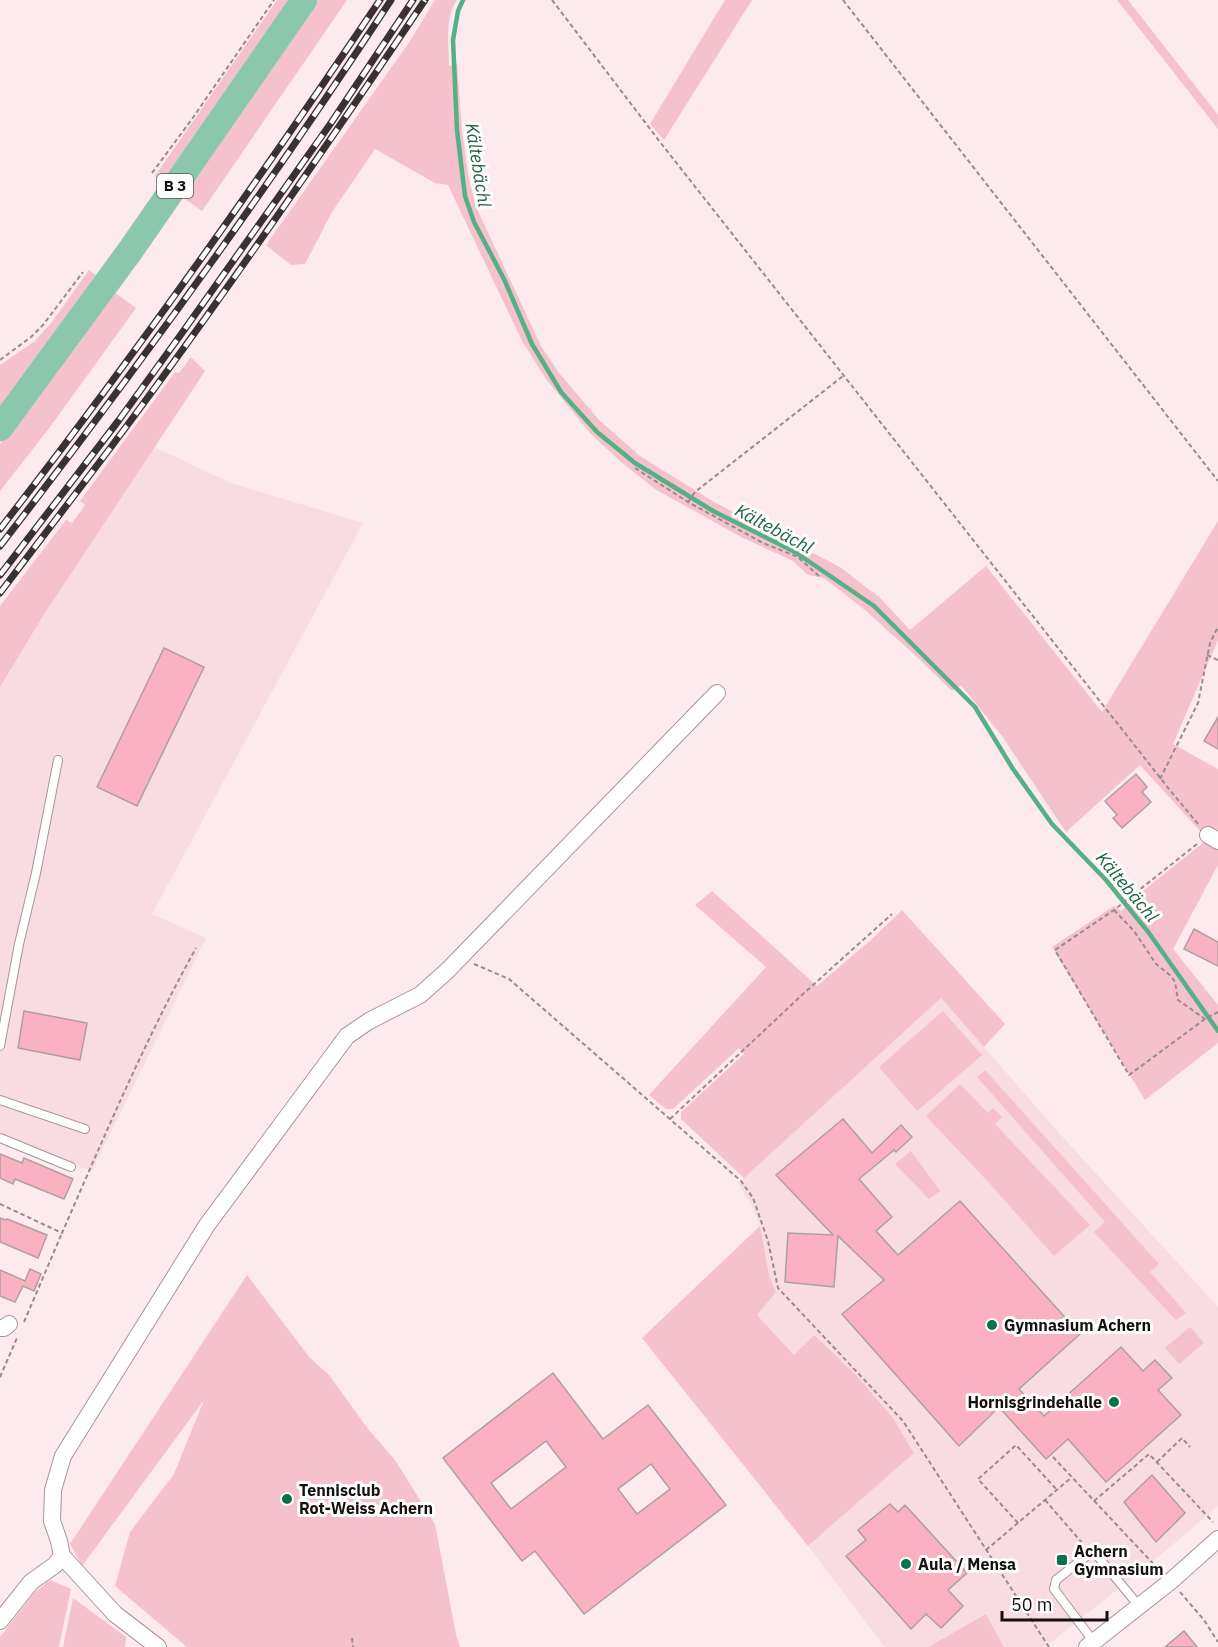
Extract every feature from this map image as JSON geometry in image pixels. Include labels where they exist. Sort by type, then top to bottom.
[{"type":"main road","name":"B 3","points":[[0,428],[130,251],[304,0]]},
{"type":"street","points":[[158,1647],[115,1614],[62,1556],[52,1521],[53,1490],[63,1456],[207,1225],[346,1036],[369,1021],[420,995],[447,971],[717,693]]},
{"type":"street","points":[[1091,1644],[1171,1581],[1218,1539]]},
{"type":"street","points":[[0,1621],[31,1582],[55,1565],[62,1556]]},
{"type":"lane","points":[[0,1046],[58,760]]},
{"type":"lane","points":[[0,1100],[85,1129]]},
{"type":"lane","points":[[0,1138],[71,1167]]},
{"type":"lane","points":[[1091,1644],[1054,1589],[1056,1580],[1089,1554],[1096,1554],[1138,1606]]},
{"type":"path","points":[[152,172],[192,119],[274,0]]},
{"type":"path","points":[[552,0],[660,142],[1160,779],[1213,838],[1055,950],[1130,1075],[1205,1019],[1218,1012]]},
{"type":"path","points":[[843,0],[1218,481]]},
{"type":"path","points":[[0,360],[43,325],[83,272]]},
{"type":"path","points":[[688,502],[695,492],[843,376]]},
{"type":"path","points":[[635,468],[688,502],[763,543],[798,557],[821,578]]},
{"type":"path","points":[[1160,779],[1198,704],[1210,643],[1218,627]]},
{"type":"path","points":[[1207,655],[1218,660]]},
{"type":"path","points":[[1114,910],[1134,931],[1156,964],[1171,976],[1175,982],[1178,1000],[1205,1019]]},
{"type":"path","points":[[670,1119],[802,994],[892,914]]},
{"type":"path","points":[[0,1377],[107,1130],[174,988],[196,948]]},
{"type":"path","points":[[473,964],[509,979],[741,1181],[753,1198],[768,1241],[778,1288],[903,1421],[1049,1647]]},
{"type":"path","points":[[0,1204],[63,1233]]},
{"type":"path","points":[[1156,1462],[1182,1437],[1190,1447]]},
{"type":"path","points":[[1018,1523],[978,1479],[1016,1445],[1057,1490]]},
{"type":"path","points":[[1094,1501],[1149,1454],[1213,1522]]},
{"type":"path","points":[[1053,1457],[1158,1568]]},
{"type":"path","points":[[986,1551],[1072,1477]]},
{"type":"path","points":[[1045,1500],[1092,1554]]},
{"type":"path","points":[[1171,1581],[1204,1620],[1218,1642]]},
{"type":"path","points":[[352,1638],[353,1647]]},
{"type":"shaded area","points":[[277,0],[297,0],[168,186],[155,176]]},
{"type":"shaded area","points":[[318,0],[347,0],[202,211],[181,196]]},
{"type":"shaded area","points":[[435,0],[457,0],[449,23],[449,66],[457,63],[462,132],[469,180],[477,209],[541,346],[559,373],[599,420],[640,456],[714,502],[840,567],[880,598],[910,630],[986,566],[1102,712],[1218,521],[1218,640],[1173,744],[1218,769],[1218,828],[1213,837],[1200,831],[1140,765],[1066,832],[1002,736],[961,685],[952,691],[865,610],[824,578],[808,575],[793,561],[741,537],[655,489],[621,462],[590,433],[546,379],[522,341],[448,185],[435,183],[375,149],[332,212],[305,264],[291,265],[266,245],[410,41]]},
{"type":"shaded area","points":[[725,0],[752,0],[664,140],[650,124]]},
{"type":"shaded area","points":[[1117,0],[1128,0],[1218,115],[1218,129]]},
{"type":"shaded area","points":[[89,270],[101,279],[0,417],[0,365],[35,341],[52,322]]},
{"type":"shaded area","points":[[111,290],[136,308],[50,427],[0,491],[0,444]]},
{"type":"shaded area","points":[[191,357],[205,371],[43,616],[0,687],[0,606],[66,520],[72,523],[85,505],[80,501],[175,372],[179,373]]},
{"type":"shaded area","points":[[154,447],[231,483],[363,523],[152,914],[206,938],[92,1171],[0,1142],[0,687],[43,616]]},
{"type":"shaded area","points":[[1204,842],[1218,845],[1218,865],[1173,949],[1218,1005],[1218,1043],[1145,1100],[1052,947],[1114,906],[1121,911]]},
{"type":"shaded area","points":[[712,891],[817,986],[902,910],[1005,1024],[984,1047],[941,998],[744,1178],[681,1119],[681,1112],[744,1054],[739,1048],[673,1109],[666,1109],[649,1095],[766,967],[695,905]]},
{"type":"shaded area","name":"Gymnasium Achern","points":[[941,998],[1060,1134],[1218,1307],[1218,1506],[1045,1647],[1004,1647],[986,1614],[928,1647],[885,1647],[808,1546],[914,1452],[892,1418],[856,1375],[814,1336],[794,1355],[757,1315],[776,1291],[769,1275],[760,1226],[752,1206],[738,1183]]},
{"type":"shaded area","points":[[943,1011],[982,1055],[917,1111],[879,1067]]},
{"type":"shaded area","points":[[985,1070],[1159,1264],[1150,1272],[1186,1313],[1176,1320],[1094,1232],[1105,1222],[977,1077]]},
{"type":"shaded area","points":[[960,1084],[988,1113],[993,1108],[1002,1117],[995,1124],[1090,1225],[1054,1256],[926,1116]]},
{"type":"shaded area","points":[[911,1151],[940,1191],[929,1199],[895,1164]]},
{"type":"shaded area","points":[[760,1226],[769,1275],[776,1292],[757,1315],[794,1355],[814,1335],[856,1375],[893,1418],[914,1453],[808,1546],[642,1338]]},
{"type":"shaded area","name":"Tennisclub Rot-Weiss Achern","points":[[247,1275],[310,1358],[329,1375],[368,1429],[395,1460],[435,1524],[460,1647],[187,1647],[115,1586],[130,1532],[174,1474],[204,1400],[82,1566],[70,1544]]},
{"type":"shaded area","points":[[1190,1327],[1204,1343],[1179,1364],[1165,1348]]},
{"type":"shaded area","points":[[50,1580],[71,1589],[59,1647],[0,1647],[0,1637],[35,1592]]},
{"type":"shaded area","points":[[73,1598],[126,1637],[125,1647],[63,1647]]},
{"type":"shaded area","points":[[986,1614],[1004,1647],[928,1647]]},
{"type":"building","points":[[164,648],[204,667],[137,806],[97,787]]},
{"type":"building","points":[[1218,717],[1218,749],[1204,741]]},
{"type":"building","points":[[1136,774],[1147,787],[1142,792],[1151,802],[1122,828],[1113,818],[1117,815],[1105,801]]},
{"type":"building","points":[[1194,929],[1218,942],[1218,966],[1184,949]]},
{"type":"building","points":[[24,1011],[87,1023],[80,1060],[18,1048]]},
{"type":"building","points":[[843,1119],[872,1153],[901,1125],[912,1137],[896,1152],[894,1150],[859,1179],[892,1217],[876,1231],[898,1255],[960,1201],[1080,1334],[1019,1389],[1044,1416],[1121,1347],[1143,1371],[1155,1360],[1172,1378],[1158,1390],[1181,1415],[1106,1482],[1068,1439],[1046,1459],[999,1407],[959,1446],[842,1314],[884,1280],[838,1236],[834,1287],[785,1282],[788,1233],[833,1235],[776,1175]]},
{"type":"building","points":[[0,1154],[22,1163],[24,1158],[73,1179],[64,1199],[15,1179],[13,1184],[0,1178]]},
{"type":"building","points":[[0,1218],[47,1235],[38,1258],[0,1242]]},
{"type":"building","points":[[30,1269],[41,1274],[34,1291],[23,1286],[15,1302],[0,1296],[0,1270],[25,1281]]},
{"type":"building","points":[[553,1373],[603,1439],[648,1405],[726,1505],[584,1614],[535,1551],[522,1561],[443,1458]],"holes":[[[546,1441],[566,1467],[511,1509],[491,1483]],[[651,1464],[670,1489],[637,1514],[618,1489]]]},
{"type":"building","points":[[1152,1475],[1185,1513],[1156,1542],[1124,1502]]},
{"type":"building","name":"Aula / Mensa","points":[[890,1504],[898,1512],[905,1505],[967,1573],[948,1590],[963,1606],[941,1628],[926,1614],[911,1629],[846,1556],[866,1540],[858,1530]]},
{"type":"building","points":[[1184,1631],[1197,1647],[1165,1647]]},
{"type":"waterway","name":"Kältebächl","points":[[463,0],[458,11],[453,40],[457,130],[465,196],[474,222],[504,279],[532,344],[561,392],[597,432],[635,463],[713,511],[795,552],[874,606],[975,707],[1013,769],[1052,824],[1106,880],[1149,933],[1218,1031]]},
{"type":"railway","points":[[0,529],[194,268],[380,0]]},
{"type":"railway","points":[[0,546],[201,277],[298,139],[391,0]]},
{"type":"railway","points":[[0,575],[119,420],[182,333],[331,123],[413,0]]},
{"type":"railway","points":[[0,593],[203,321],[425,0]]},
{"type":"place","name":"Gymnasium Achern","points":[[992,1325]]},
{"type":"place","name":"Hornisgrindehalle","points":[[1114,1402]]},
{"type":"place","name":"Tennisclub Rot-Weiss Achern","points":[[287,1499]]},
{"type":"place","name":"Achern Gymnasium","points":[[1062,1560]]},
{"type":"place","name":"Aula / Mensa","points":[[906,1564]]}]
